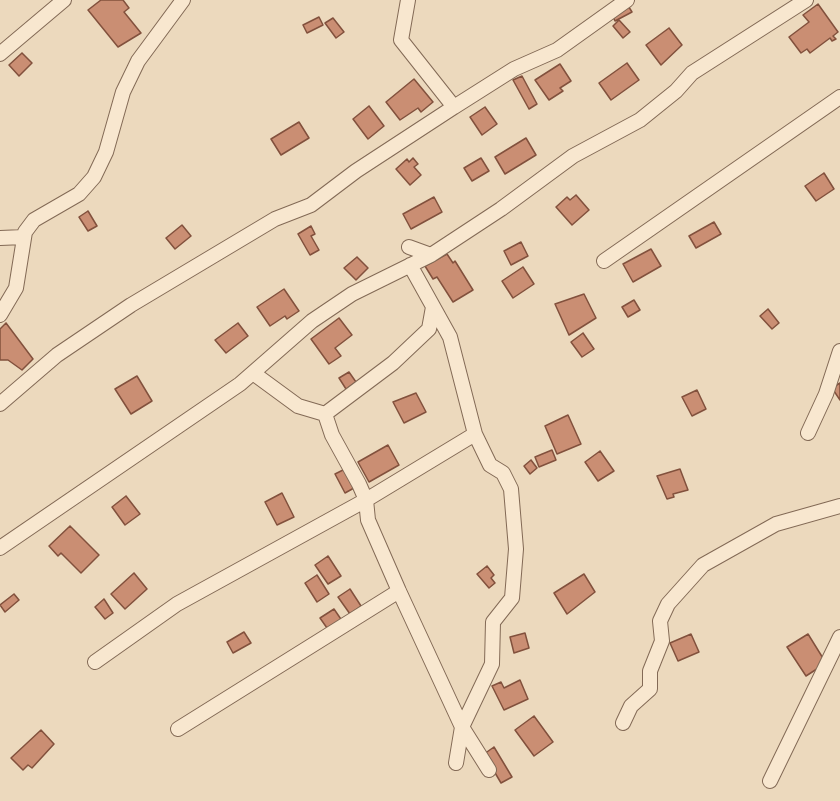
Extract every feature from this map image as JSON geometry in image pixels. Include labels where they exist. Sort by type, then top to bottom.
[{"type":"street","points":[[0,54],[64,0]]},
{"type":"street","points":[[0,315],[16,288],[24,237],[34,220],[78,194],[94,177],[106,152],[123,92],[138,60],[183,0]]},
{"type":"street","points":[[408,0],[401,40],[454,107]]},
{"type":"street","points":[[0,404],[57,354],[131,305],[275,219],[311,205],[356,171],[454,107],[514,69],[557,50],[627,0]]},
{"type":"street","points":[[0,548],[174,430],[253,373],[312,321],[352,294],[431,255],[501,209],[573,156],[640,120],[675,91],[692,73],[806,0]]},
{"type":"street","points":[[604,261],[840,97]]},
{"type":"street","points":[[0,238],[24,237]]},
{"type":"street","points":[[409,247],[431,255]]},
{"type":"street","points":[[410,265],[450,337],[475,434],[490,465],[503,473],[512,489],[516,549],[512,598],[493,622],[492,664],[462,727],[456,763]]},
{"type":"street","points":[[325,414],[393,363],[429,329],[433,307]]},
{"type":"street","points":[[808,433],[826,394],[840,351]]},
{"type":"street","points":[[253,373],[298,406],[325,414]]},
{"type":"street","points":[[325,414],[332,435],[366,500],[368,520],[399,591],[462,727],[489,770]]},
{"type":"street","points":[[95,662],[177,604],[366,500],[475,434]]},
{"type":"street","points":[[623,723],[631,706],[650,689],[650,671],[662,641],[660,621],[668,604],[703,565],[776,524],[840,506]]},
{"type":"street","points":[[178,729],[399,591]]},
{"type":"street","points":[[770,781],[840,638]]},
{"type":"building","points":[[101,0],[123,0],[129,8],[124,12],[141,33],[118,47],[88,10]]},
{"type":"building","points":[[627,4],[632,12],[615,21],[611,12]]},
{"type":"building","points":[[818,4],[838,32],[833,36],[836,39],[832,41],[830,38],[810,53],[807,49],[801,53],[789,37],[809,22],[803,15]]},
{"type":"building","points":[[319,17],[323,25],[307,33],[303,25]]},
{"type":"building","points":[[333,18],[344,32],[336,38],[325,23]]},
{"type":"building","points":[[619,20],[630,32],[623,38],[613,26]]},
{"type":"building","points":[[669,28],[682,45],[661,65],[646,45]]},
{"type":"building","points":[[22,53],[32,63],[19,76],[9,65]]},
{"type":"building","points":[[627,63],[639,80],[611,100],[599,83]]},
{"type":"building","points":[[560,64],[571,81],[560,88],[563,91],[549,100],[535,80]]},
{"type":"building","points":[[522,76],[537,104],[529,109],[513,80]]},
{"type":"building","points":[[414,79],[433,102],[421,112],[418,108],[400,120],[386,102]]},
{"type":"building","points":[[369,106],[384,126],[368,139],[353,119]]},
{"type":"building","points":[[485,107],[497,124],[482,135],[470,117]]},
{"type":"building","points":[[299,122],[309,138],[281,155],[271,139]]},
{"type":"building","points":[[526,138],[536,155],[505,174],[495,157]]},
{"type":"building","points":[[413,158],[418,164],[414,167],[421,175],[410,185],[396,169],[407,159],[409,162]]},
{"type":"building","points":[[481,158],[489,171],[472,181],[464,168]]},
{"type":"building","points":[[824,173],[834,189],[816,201],[805,186]]},
{"type":"building","points":[[576,195],[589,210],[572,225],[556,207],[567,197],[570,200]]},
{"type":"building","points":[[434,197],[442,212],[411,229],[403,214]]},
{"type":"building","points":[[88,211],[97,226],[88,231],[79,217]]},
{"type":"building","points":[[714,222],[721,234],[696,248],[689,236]]},
{"type":"building","points":[[182,225],[191,236],[175,249],[166,238]]},
{"type":"building","points":[[311,226],[315,234],[311,236],[319,250],[310,255],[298,234]]},
{"type":"building","points":[[521,242],[528,256],[511,265],[504,251]]},
{"type":"building","points":[[651,249],[661,266],[633,282],[623,264]]},
{"type":"building","points":[[447,254],[453,263],[455,261],[473,290],[453,302],[437,277],[433,279],[425,266]]},
{"type":"building","points":[[357,257],[368,268],[356,280],[344,268]]},
{"type":"building","points":[[523,267],[534,284],[513,298],[502,281]]},
{"type":"building","points":[[284,289],[299,311],[287,319],[285,316],[270,326],[257,307]]},
{"type":"building","points":[[584,294],[596,318],[569,335],[555,304]]},
{"type":"building","points":[[634,300],[640,310],[628,317],[622,307]]},
{"type":"building","points":[[768,309],[779,323],[772,329],[760,316]]},
{"type":"building","points":[[339,318],[352,335],[335,348],[341,356],[329,364],[311,339]]},
{"type":"building","points":[[6,323],[33,359],[22,370],[8,360],[0,360],[0,329]]},
{"type":"building","points":[[238,323],[248,336],[226,353],[215,340]]},
{"type":"building","points":[[583,333],[594,349],[582,357],[571,342]]},
{"type":"building","points":[[349,372],[356,382],[346,389],[339,378]]},
{"type":"building","points":[[137,376],[152,401],[131,414],[115,389]]},
{"type":"building","points":[[840,383],[840,400],[832,388]]},
{"type":"building","points":[[697,390],[706,409],[692,416],[682,397]]},
{"type":"building","points":[[416,393],[426,412],[404,423],[393,402]]},
{"type":"building","points":[[568,415],[581,444],[557,454],[545,426]]},
{"type":"building","points":[[388,445],[399,465],[369,482],[358,462]]},
{"type":"building","points":[[552,450],[556,460],[539,467],[535,457]]},
{"type":"building","points":[[600,451],[614,471],[598,481],[585,462]]},
{"type":"building","points":[[531,460],[537,468],[530,474],[524,466]]},
{"type":"building","points":[[345,469],[354,488],[345,493],[335,474]]},
{"type":"building","points":[[680,469],[688,490],[673,494],[674,497],[667,499],[657,476]]},
{"type":"building","points":[[282,493],[294,517],[277,525],[265,502]]},
{"type":"building","points":[[126,496],[140,514],[125,525],[112,507]]},
{"type":"building","points":[[70,526],[99,555],[81,573],[61,553],[58,556],[49,546]]},
{"type":"building","points":[[328,556],[341,576],[328,584],[315,565]]},
{"type":"building","points":[[487,566],[494,575],[491,578],[495,583],[489,588],[477,574]]},
{"type":"building","points":[[134,573],[147,589],[125,609],[111,594]]},
{"type":"building","points":[[584,574],[595,592],[567,614],[554,593]]},
{"type":"building","points":[[317,575],[329,594],[317,602],[305,583]]},
{"type":"building","points":[[350,589],[361,606],[350,614],[338,597]]},
{"type":"building","points":[[14,594],[19,600],[5,612],[0,605]]},
{"type":"building","points":[[104,599],[113,613],[105,619],[95,607]]},
{"type":"building","points":[[334,609],[347,628],[334,638],[320,618]]},
{"type":"building","points":[[244,632],[251,643],[233,653],[227,642]]},
{"type":"building","points":[[525,633],[529,648],[514,653],[510,637]]},
{"type":"building","points":[[691,634],[699,652],[678,661],[670,643]]},
{"type":"building","points":[[808,634],[826,663],[806,676],[787,647]]},
{"type":"building","points":[[520,680],[528,699],[504,710],[492,686],[501,682],[504,688]]},
{"type":"building","points":[[534,716],[553,742],[534,756],[515,730]]},
{"type":"building","points":[[41,730],[54,744],[32,768],[28,765],[23,770],[11,758]]},
{"type":"building","points":[[494,747],[512,777],[501,783],[484,754]]}]
